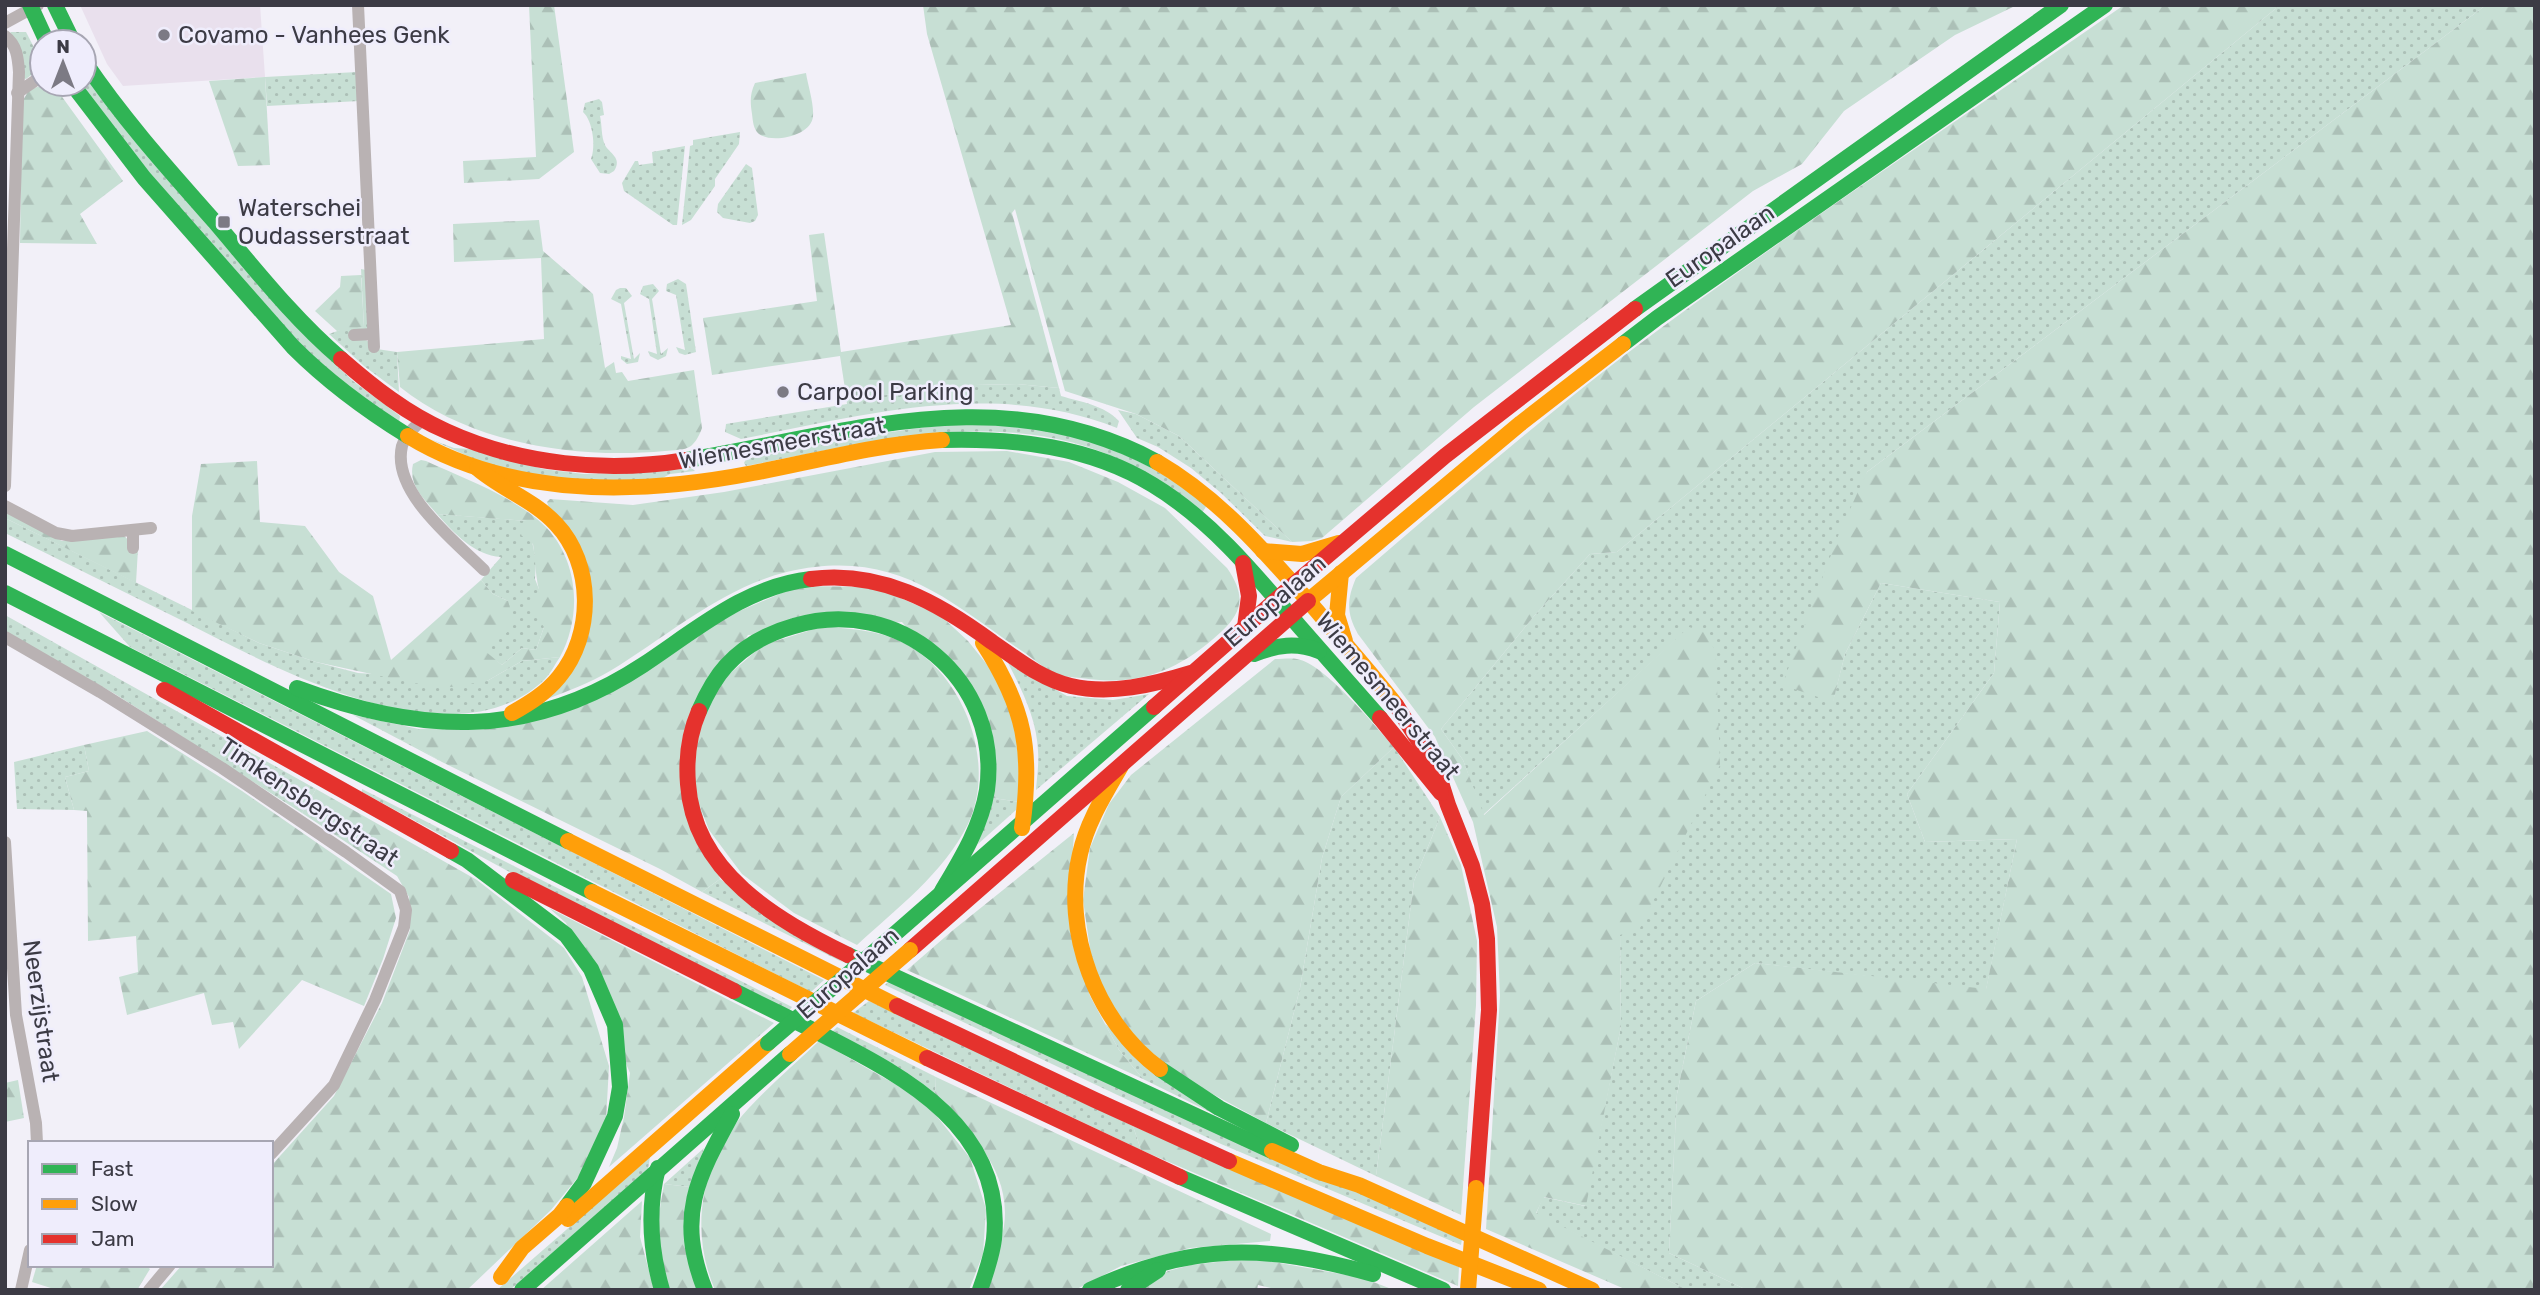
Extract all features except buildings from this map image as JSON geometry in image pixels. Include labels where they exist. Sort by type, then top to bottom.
[{"type":"main road","points":[[55,5],[66,28]]},
{"type":"main road","name":"Europalaan","points":[[487,1290],[1343,541],[1528,388],[1663,286],[2062,5]]},
{"type":"main road","name":"Europalaan","points":[[522,1290],[1308,601],[1521,423],[1666,311],[2105,5]]},
{"type":"main road","points":[[33,7],[41,28]]},
{"type":"main road","name":"Wiemesmeerstraat","points":[[98,83],[132,127],[307,328],[366,383],[422,420],[459,438],[519,456],[576,466],[610,468],[719,457],[907,420],[987,416],[1022,418],[1095,433],[1160,463],[1217,504],[1308,601],[1411,723],[1439,772],[1447,802],[1474,872],[1488,949],[1489,1000],[1468,1290]]},
{"type":"main road","name":"Wiemesmeerstraat","points":[[82,98],[114,140],[293,347],[350,399],[406,436],[477,468],[556,487],[638,489],[723,479],[917,442],[957,438],[1008,439],[1046,444],[1086,455],[1129,471],[1161,489],[1194,514],[1292,616],[1399,740],[1447,802]]},
{"type":"main road","points":[[477,468],[500,486],[543,512],[559,527],[571,544],[586,587],[583,632],[573,655],[544,693],[502,719]]},
{"type":"main road","points":[[1263,551],[1307,555],[1343,541]]},
{"type":"main road","points":[[5,554],[991,1052],[1210,1152],[1539,1290]]},
{"type":"main road","points":[[1243,563],[1242,574],[1247,584],[1249,599],[1245,627]]},
{"type":"main road","points":[[1341,573],[1337,615],[1345,643]]},
{"type":"main road","points":[[206,656],[277,680],[348,709],[387,718],[458,724],[502,719],[547,710],[593,693],[638,667],[701,624],[764,590],[806,579],[846,577],[868,578],[888,583],[924,598],[971,626],[1041,675],[1069,685],[1118,690],[1191,673]]},
{"type":"main road","points":[[5,593],[766,980],[970,1079],[1184,1179],[1443,1290]]},
{"type":"main road","points":[[942,891],[983,814],[988,779],[988,751],[976,706],[958,676],[933,650],[905,632],[867,621],[829,618],[790,625],[754,641],[725,667],[703,700],[690,733],[686,768],[690,804],[701,836],[721,868],[752,898],[803,932],[1003,1028],[1320,1172],[1359,1185],[1592,1290]]},
{"type":"main road","points":[[971,626],[999,666],[1013,693],[1023,725],[1028,760],[1027,789],[1018,841],[998,872]]},
{"type":"main road","points":[[1242,660],[1290,642],[1322,652]]},
{"type":"main road","points":[[136,661],[157,686],[467,860],[546,918],[579,950],[603,992],[615,1025],[621,1058],[616,1109],[594,1166],[559,1215],[522,1248],[501,1277]]},
{"type":"main road","points":[[1121,766],[1096,812],[1077,864],[1076,915],[1081,947],[1101,1003],[1120,1031],[1144,1058],[1176,1082],[1215,1107],[1313,1156],[1359,1185]]},
{"type":"main road","points":[[467,860],[484,865],[863,1055],[904,1079],[935,1102],[966,1136],[984,1167],[993,1199],[994,1230],[990,1261],[980,1290]]},
{"type":"main road","points":[[705,1290],[695,1258],[692,1221],[694,1203],[702,1171],[740,1099]]},
{"type":"main road","points":[[662,1290],[651,1244],[651,1208],[656,1174],[677,1125]]},
{"type":"main road","points":[[1090,1290],[1130,1270],[1185,1256],[1248,1251],[1298,1254],[1330,1261],[1408,1286],[1432,1290]]},
{"type":"main road","points":[[1128,1290],[1144,1278],[1185,1256]]},
{"type":"street","points":[[354,335],[374,340],[358,5]]},
{"type":"street","points":[[5,23],[33,7]]},
{"type":"street","points":[[5,36],[11,41],[18,55],[11,92],[5,486]]},
{"type":"street","points":[[11,92],[28,83]]},
{"type":"street","points":[[422,420],[406,436],[402,445],[401,460],[405,479],[420,505],[484,570]]},
{"type":"street","points":[[5,506],[56,533],[72,536],[151,528]]},
{"type":"street","points":[[133,530],[134,548]]},
{"type":"street","name":"Timkensbergstraat","points":[[5,637],[222,768],[400,891],[406,910],[404,927],[375,1000],[340,1073],[329,1093],[273,1152]]},
{"type":"street","name":"Neerzijstraat","points":[[5,842],[16,1015],[37,1141]]},
{"type":"street","points":[[21,1290],[28,1259]]},
{"type":"street","points":[[149,1290],[168,1267]]},
{"type":"shaded area","points":[[80,5],[260,5],[265,77],[123,86],[107,64],[98,44],[98,28],[91,28]]},
{"type":"green space","points":[[529,5],[554,5],[574,152],[539,179],[464,183],[463,161],[536,157]]},
{"type":"green space","points":[[923,5],[2017,5],[1955,35],[1844,111],[1802,164],[1753,191],[1474,407],[1322,538],[1292,542],[1179,436],[1136,414],[1065,391],[1015,209],[1012,213],[1059,388],[1017,384],[975,385],[859,398],[845,389],[840,356],[712,375],[703,318],[817,301],[809,235],[824,233],[841,352],[1011,325],[927,34]]},
{"type":"green space","points":[[2124,5],[2280,5],[1617,552],[1590,554],[1535,615],[1441,729],[1463,760],[1484,815],[1689,627],[1710,634],[1716,660],[1720,765],[1640,928],[1620,935],[1621,1026],[1586,1206],[1544,1197],[1536,1213],[1687,1290],[1627,1290],[1486,1229],[1500,996],[1497,927],[1473,822],[1435,737],[1358,634],[1351,619],[1349,606],[1356,578],[1520,439],[1621,358],[1807,223]]},
{"type":"green space","points":[[2280,5],[2486,5],[1867,472],[1833,701],[1845,654],[1881,583],[2000,602],[1994,673],[1907,794],[1925,842],[2017,839],[1986,990],[1755,963],[1696,1001],[1677,1094],[1669,1253],[1747,1290],[1687,1290],[1536,1214],[1543,1197],[1585,1206],[1621,1026],[1620,935],[1689,628],[1483,815],[1463,760],[1441,729],[1535,615],[1590,554],[1617,552]]},
{"type":"green space","points":[[2486,5],[2535,5],[2535,1290],[1747,1290],[1669,1253],[1677,1094],[1696,1001],[1755,963],[1986,989],[2017,839],[1925,842],[1907,794],[1994,673],[2000,602],[1881,583],[1845,654],[1833,702],[1782,685],[1840,531],[1867,472]]},
{"type":"green space","points":[[26,32],[28,36],[26,79],[23,78],[9,34]]},
{"type":"green space","points":[[357,72],[359,101],[267,106],[265,77]]},
{"type":"green space","points":[[806,73],[813,106],[811,123],[799,133],[782,138],[759,134],[754,125],[751,105],[755,83]]},
{"type":"green space","points":[[265,77],[270,165],[238,166],[209,81]]},
{"type":"green space","points":[[98,90],[304,335],[353,381],[400,416],[399,422],[394,422],[332,375],[289,333],[191,223],[90,98],[98,98]]},
{"type":"green space","points":[[28,92],[28,98],[63,98],[123,181],[80,214],[97,244],[20,243],[22,102]]},
{"type":"green space","points":[[599,99],[604,115],[600,116],[604,142],[617,163],[614,171],[609,174],[600,173],[591,159],[593,134],[583,112],[585,103]]},
{"type":"green space","points":[[740,132],[739,144],[715,179],[715,186],[691,220],[682,225],[690,146],[693,145],[693,140]]},
{"type":"green space","points":[[685,146],[677,225],[673,225],[624,191],[622,183],[635,161],[638,161],[639,165],[653,163],[652,152]]},
{"type":"green space","points":[[746,164],[752,168],[758,215],[755,221],[750,223],[723,218],[717,212],[718,204]]},
{"type":"green space","points":[[539,220],[543,251],[593,294],[605,368],[614,362],[616,373],[622,372],[628,381],[694,370],[702,428],[691,446],[675,450],[602,453],[520,442],[460,423],[400,387],[397,352],[544,339],[541,258],[454,262],[453,224]]},
{"type":"green space","points":[[361,269],[366,270],[369,324],[364,339],[369,342],[370,348],[397,352],[399,392],[364,366],[329,334],[343,329],[364,327]]},
{"type":"green space","points":[[361,275],[364,327],[337,331],[315,311],[340,287],[341,276]]},
{"type":"green space","points":[[678,279],[686,284],[696,352],[685,355],[679,353],[676,347],[685,350],[676,295],[666,291],[667,284]]},
{"type":"green space","points":[[653,284],[659,291],[652,299],[661,354],[668,348],[666,356],[658,360],[650,356],[648,351],[657,354],[649,299],[640,294],[643,286]]},
{"type":"green space","points":[[620,288],[626,288],[632,296],[624,303],[634,359],[640,353],[638,362],[627,364],[621,359],[621,356],[631,359],[621,304],[611,299]]},
{"type":"green space","points":[[1017,384],[1059,388],[1061,396],[1106,411],[1119,421],[1117,428],[1071,413],[1024,406],[977,404],[882,412],[741,439],[725,432],[726,424],[847,404],[845,389],[859,398],[975,385]]},
{"type":"green space","points":[[1118,410],[1136,414],[1179,436],[1292,542],[1265,536],[1191,468],[1158,447],[1137,438]]},
{"type":"green space","points":[[984,423],[1046,431],[1102,446],[1155,470],[1207,505],[1202,513],[1127,463],[1081,445],[1034,435],[938,433],[840,447],[746,466],[744,463],[746,459],[864,436]]},
{"type":"green space","points":[[430,439],[454,448],[470,449],[543,469],[584,474],[692,468],[695,471],[670,474],[657,481],[581,482],[544,477],[481,462]]},
{"type":"green space","points":[[1007,451],[1069,462],[1118,482],[1165,508],[1233,577],[1239,602],[1229,624],[1189,657],[1157,673],[1121,680],[1065,676],[1050,671],[969,614],[923,586],[873,569],[815,567],[786,572],[732,593],[610,671],[547,699],[591,609],[549,508],[547,502],[550,499],[633,505],[724,492],[935,452]]},
{"type":"green space","points":[[421,460],[511,501],[537,519],[551,533],[569,565],[573,584],[572,621],[568,640],[560,657],[522,661],[487,681],[451,687],[413,683],[316,662],[259,643],[192,611],[192,516],[201,464],[257,461],[260,522],[305,526],[339,572],[373,596],[391,660],[481,580],[493,594],[508,601],[512,614],[512,628],[485,651],[502,665],[522,648],[536,650],[544,627],[528,605],[541,597],[533,544],[521,535],[527,521],[437,514],[418,491],[413,479],[413,464]]},
{"type":"green space","points":[[5,512],[62,541],[122,534],[138,549],[136,583],[5,518]]},
{"type":"green space","points":[[437,514],[528,521],[536,561],[535,579],[542,597],[544,627],[536,650],[522,648],[502,665],[484,652],[508,601],[493,594],[481,580],[501,557],[474,548]]},
{"type":"green space","points":[[5,518],[259,643],[358,673],[487,681],[522,661],[560,657],[545,679],[507,704],[463,714],[414,712],[363,700],[263,661],[5,533]]},
{"type":"green space","points":[[798,586],[876,587],[941,616],[968,641],[997,677],[1018,728],[1019,802],[993,798],[990,728],[902,622],[748,635],[683,743],[720,879],[702,892],[442,762],[409,740],[419,729],[526,723],[714,622]]},
{"type":"green space","points":[[99,612],[824,980],[811,992],[130,647]]},
{"type":"green space","points":[[5,615],[316,789],[302,813],[115,694],[5,632]]},
{"type":"green space","points":[[821,627],[881,634],[900,641],[922,655],[941,673],[957,695],[976,746],[979,773],[976,799],[968,824],[958,842],[933,874],[857,945],[794,913],[742,874],[709,830],[698,801],[694,778],[697,736],[720,682],[763,645]]},
{"type":"green space","points":[[1275,659],[1297,659],[1321,672],[1335,683],[1394,747],[1341,797],[1322,858],[1300,988],[1266,1123],[1174,1073],[1120,1023],[1093,969],[1083,900],[1090,848],[1109,804],[1131,775]]},
{"type":"green space","points":[[1008,663],[1067,696],[1113,700],[1149,694],[1036,790],[1038,756],[1035,728]]},
{"type":"green space","points":[[353,715],[419,729],[414,745],[442,762]]},
{"type":"green space","points":[[147,731],[242,791],[391,894],[396,918],[364,1006],[302,980],[239,1049],[233,1022],[212,1025],[204,993],[127,1015],[119,977],[138,972],[136,936],[88,941],[87,811],[74,810],[65,777],[89,771],[84,745]]},
{"type":"green space","points":[[84,745],[89,771],[65,777],[74,810],[17,809],[14,762]]},
{"type":"green space","points":[[1394,747],[1440,817],[1414,881],[1376,1176],[1266,1123],[1300,988],[1322,858],[1341,797]]},
{"type":"green space","points":[[316,789],[477,880],[564,948],[582,977],[609,1066],[606,1120],[579,1176],[551,1210],[467,1290],[160,1290],[180,1267],[273,1267],[273,1164],[334,1096],[382,1003],[410,930],[409,897],[397,876],[302,813]]},
{"type":"green space","points":[[362,789],[792,1007],[787,1013],[519,877],[362,792]]},
{"type":"green space","points":[[993,798],[1019,802],[1016,810],[978,844]]},
{"type":"green space","points":[[1440,817],[1461,865],[1477,941],[1476,1005],[1461,1215],[1376,1176],[1414,881]]},
{"type":"green space","points":[[1074,833],[1069,906],[1090,996],[1119,1050],[1143,1079],[907,970]]},
{"type":"green space","points":[[720,879],[844,963],[702,892]]},
{"type":"green space","points":[[549,908],[774,1023],[609,1167],[617,1148],[624,1117],[630,1073],[566,923]]},
{"type":"green space","points":[[890,980],[1462,1239],[1461,1245],[1221,1144],[885,985]]},
{"type":"green space","points":[[869,1001],[1133,1126],[1141,1150],[853,1013]]},
{"type":"green space","points":[[1105,1024],[1218,1116],[1143,1079],[1119,1050]]},
{"type":"green space","points":[[837,1027],[936,1077],[935,1095],[831,1033]]},
{"type":"green space","points":[[819,1041],[911,1093],[935,1114],[970,1158],[986,1209],[983,1254],[969,1290],[715,1290],[702,1242],[701,1218],[710,1171],[732,1128],[774,1083]]},
{"type":"green space","points":[[936,1077],[1271,1234],[1270,1241],[1190,1248],[1121,1266],[1075,1290],[988,1290],[1004,1226],[1005,1206],[1001,1187],[995,1169],[985,1153],[935,1095]]},
{"type":"green space","points":[[18,1080],[24,1118],[5,1122],[5,1083]]},
{"type":"green space","points":[[1133,1126],[1459,1267],[1458,1286],[1141,1150]]},
{"type":"green space","points":[[704,1148],[690,1187],[664,1184]]},
{"type":"green space","points":[[650,1157],[648,1169],[510,1290],[497,1290]]},
{"type":"green space","points":[[664,1184],[690,1187],[696,1290],[667,1290],[656,1232]]},
{"type":"green space","points":[[642,1201],[640,1237],[654,1290],[541,1290]]},
{"type":"green space","points":[[1252,1258],[1363,1278],[1394,1290],[1279,1290],[1258,1285],[1257,1290],[1141,1290],[1168,1271],[1191,1265]]},
{"type":"green space","points":[[36,1267],[150,1269],[137,1290],[57,1290],[32,1282]]},
{"type":"traffic: fast","points":[[30,5],[41,28]]},
{"type":"traffic: fast","points":[[55,5],[66,28]]},
{"type":"traffic: fast","points":[[1635,309],[2061,5]]},
{"type":"traffic: fast","points":[[1623,344],[2105,5]]},
{"type":"traffic: fast","points":[[98,81],[147,144],[260,275],[307,327],[341,359]]},
{"type":"traffic: fast","points":[[83,98],[144,178],[293,347],[348,395],[408,436]]},
{"type":"traffic: fast","points":[[687,460],[866,427],[925,419],[983,417],[1041,422],[1099,437],[1157,462]]},
{"type":"traffic: fast","points":[[942,440],[996,441],[1051,447],[1104,461],[1153,485],[1194,515],[1232,550],[1380,718]]},
{"type":"traffic: fast","points":[[5,554],[568,841]]},
{"type":"traffic: fast","points":[[297,688],[387,714],[430,721],[473,722],[516,717],[558,707],[600,689],[643,665],[702,624],[743,600],[787,583],[811,579]]},
{"type":"traffic: fast","points":[[5,593],[592,892]]},
{"type":"traffic: fast","points":[[699,711],[714,682],[733,659],[757,641],[794,626],[833,619],[870,623],[905,635],[935,655],[960,681],[978,713],[987,750],[987,790],[980,817],[942,891]]},
{"type":"traffic: fast","points":[[1254,654],[1286,646],[1302,646],[1319,651]]},
{"type":"traffic: fast","points":[[889,939],[1154,707]]},
{"type":"traffic: fast","points":[[451,851],[467,860],[566,935],[591,969],[615,1025],[620,1087],[615,1116],[584,1183],[567,1206]]},
{"type":"traffic: fast","points":[[768,1043],[889,939]]},
{"type":"traffic: fast","points":[[848,955],[1272,1151]]},
{"type":"traffic: fast","points":[[734,991],[887,1070],[944,1112],[967,1138],[984,1167],[993,1201],[994,1239],[980,1290]]},
{"type":"traffic: fast","points":[[522,1290],[790,1054]]},
{"type":"traffic: fast","points":[[1160,1069],[1219,1108],[1291,1145]]},
{"type":"traffic: fast","points":[[705,1290],[696,1264],[692,1240],[694,1198],[709,1158],[732,1114]]},
{"type":"traffic: fast","points":[[658,1168],[652,1199],[651,1229],[662,1290]]},
{"type":"traffic: fast","points":[[1180,1177],[1443,1290]]},
{"type":"traffic: fast","points":[[1090,1290],[1162,1263],[1230,1253],[1298,1257],[1373,1274]]},
{"type":"traffic: fast","points":[[1128,1290],[1158,1270]]},
{"type":"traffic: slow","points":[[1308,601],[1521,423],[1623,344]]},
{"type":"traffic: slow","points":[[408,436],[448,457],[489,471],[532,481],[621,488],[710,480],[871,449],[942,440]]},
{"type":"traffic: slow","points":[[1157,462],[1202,493],[1262,549],[1396,705]]},
{"type":"traffic: slow","points":[[477,468],[538,508],[556,524],[568,540],[583,579],[583,621],[579,641],[570,660],[549,688],[512,713]]},
{"type":"traffic: slow","points":[[1263,551],[1302,554],[1339,543]]},
{"type":"traffic: slow","points":[[1341,573],[1337,615],[1345,641]]},
{"type":"traffic: slow","points":[[983,643],[1008,688],[1022,731],[1026,753],[1022,828]]},
{"type":"traffic: slow","points":[[1121,766],[1097,808],[1083,842],[1076,883],[1076,913],[1089,973],[1102,1001],[1137,1049],[1160,1069]]},
{"type":"traffic: slow","points":[[568,841],[897,1006]]},
{"type":"traffic: slow","points":[[592,892],[927,1058]]},
{"type":"traffic: slow","points":[[790,1054],[910,950]]},
{"type":"traffic: slow","points":[[568,1219],[768,1043]]},
{"type":"traffic: slow","points":[[1272,1151],[1319,1172],[1359,1185],[1592,1290]]},
{"type":"traffic: slow","points":[[1229,1161],[1427,1246],[1539,1290]]},
{"type":"traffic: slow","points":[[1468,1290],[1476,1188]]},
{"type":"traffic: slow","points":[[501,1277],[522,1248],[567,1206]]},
{"type":"traffic: jam","points":[[1293,585],[1445,456],[1635,309]]},
{"type":"traffic: jam","points":[[341,359],[378,390],[418,417],[474,443],[504,452],[534,459],[595,466],[687,460]]},
{"type":"traffic: jam","points":[[1243,563],[1249,596],[1245,627]]},
{"type":"traffic: jam","points":[[811,579],[861,579],[907,592],[951,614],[1039,673],[1071,686],[1116,689],[1191,673]]},
{"type":"traffic: jam","points":[[1154,707],[1293,585]]},
{"type":"traffic: jam","points":[[910,950],[1308,601]]},
{"type":"traffic: jam","points":[[164,690],[451,851]]},
{"type":"traffic: jam","points":[[1396,705],[1437,770],[1472,866],[1482,904],[1487,939],[1489,1010],[1476,1188]]},
{"type":"traffic: jam","points":[[699,711],[691,738],[687,775],[694,815],[706,843],[723,868],[744,890],[768,909],[848,955]]},
{"type":"traffic: jam","points":[[1380,718],[1441,793]]},
{"type":"traffic: jam","points":[[513,880],[734,991]]},
{"type":"traffic: jam","points":[[897,1006],[1229,1161]]},
{"type":"traffic: jam","points":[[927,1058],[1180,1177]]},
{"type":"place","name":"Covamo - Vanhees Genk","points":[[164,35]]},
{"type":"place","name":"Waterschei Oudasserstraat","points":[[224,222]]},
{"type":"place","name":"Carpool Parking","points":[[783,392]]}]
